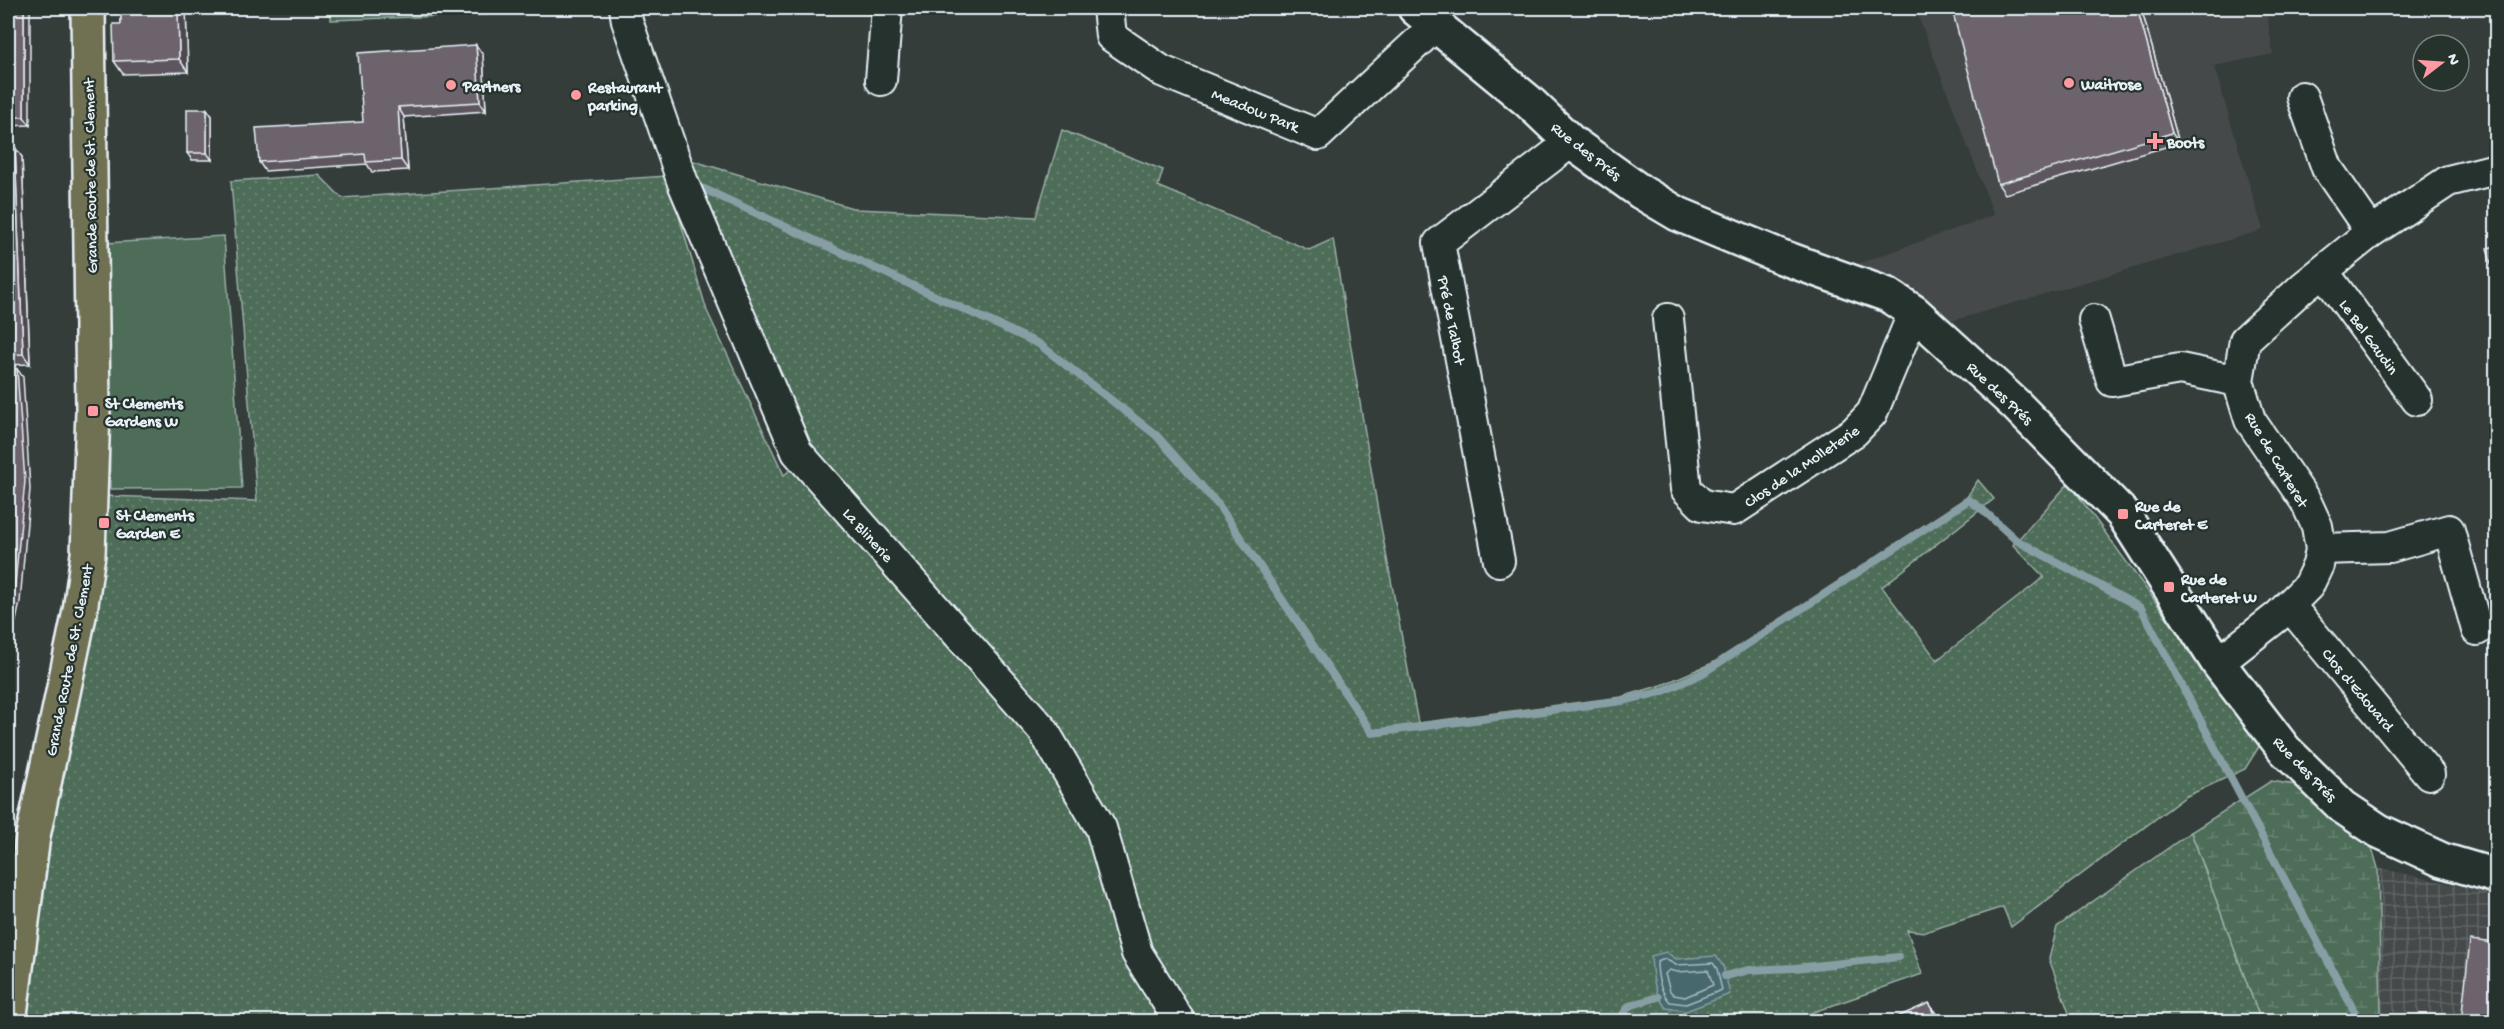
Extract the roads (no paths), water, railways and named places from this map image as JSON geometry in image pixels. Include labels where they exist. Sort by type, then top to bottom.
[{"type":"main road","name":"Grande Route de St. Clement","points":[[9,1022],[33,836],[78,621],[88,554],[93,411],[88,8]]},
{"type":"main road","name":"Rue des Prés","points":[[1425,16],[1528,101],[1571,142],[1641,192],[1678,214],[1782,257],[1888,295],[1914,312],[2015,404],[2123,514],[2218,663],[2285,750],[2343,807],[2410,848],[2496,876]]},
{"type":"street","name":"La Blinerie","points":[[625,8],[627,21],[682,183],[797,452],[1043,730],[1101,828],[1137,953],[1180,1022]]},
{"type":"street","points":[[881,80],[887,8]]},
{"type":"street","name":"Meadow Park","points":[[1108,8],[1111,36],[1162,72],[1318,135],[1425,16]]},
{"type":"street","points":[[2302,97],[2327,168],[2371,232]]},
{"type":"street","name":"Pré de Talbot","points":[[1499,561],[1439,243],[1571,142]]},
{"type":"street","name":"Rue de Carteret","points":[[2321,549],[2317,526],[2306,502],[2250,420],[2238,381],[2245,340],[2371,232],[2448,181],[2496,169]]},
{"type":"street","name":"Le Bel Gaudin","points":[[2323,271],[2418,400]]},
{"type":"street","name":"Clos de la Molleterie","points":[[1668,319],[1686,489],[1702,505],[1734,510],[1854,432],[1872,413],[1914,312]]},
{"type":"street","points":[[2094,320],[2112,381],[2180,369],[2238,381]]},
{"type":"street","points":[[2218,663],[2289,605],[2308,586],[2318,565],[2321,549],[2390,547],[2449,530],[2477,630]]},
{"type":"street","name":"Clos d'Edouard","points":[[2289,605],[2429,774]]},
{"type":"water","points":[[1666,952],[1676,959],[1716,956],[1723,966],[1730,994],[1686,1011],[1666,1008],[1654,984],[1651,956]]},
{"type":"waterway","points":[[704,189],[1039,344],[1156,435],[1219,506],[1372,733],[1622,701],[1661,692],[1703,673],[1969,500],[2016,540],[2141,608],[2360,1022]]},
{"type":"waterway","points":[[1725,976],[1749,970],[1795,968],[1899,957]]},
{"type":"waterway","points":[[1618,1022],[1629,1006],[1658,997]]},
{"type":"place","name":"Waitrose","points":[[2069,83]]},
{"type":"place","name":"Partners","points":[[451,85]]},
{"type":"place","name":"Restaurant parking","points":[[576,95]]},
{"type":"place","name":"Boots","points":[[2155,141]]},
{"type":"place","name":"St Clements Gardens W","points":[[93,411]]},
{"type":"place","name":"Rue de Carteret E","points":[[2123,514]]},
{"type":"place","name":"St Clements Garden E","points":[[104,523]]},
{"type":"place","name":"Rue de Carteret W","points":[[2169,587]]}]
